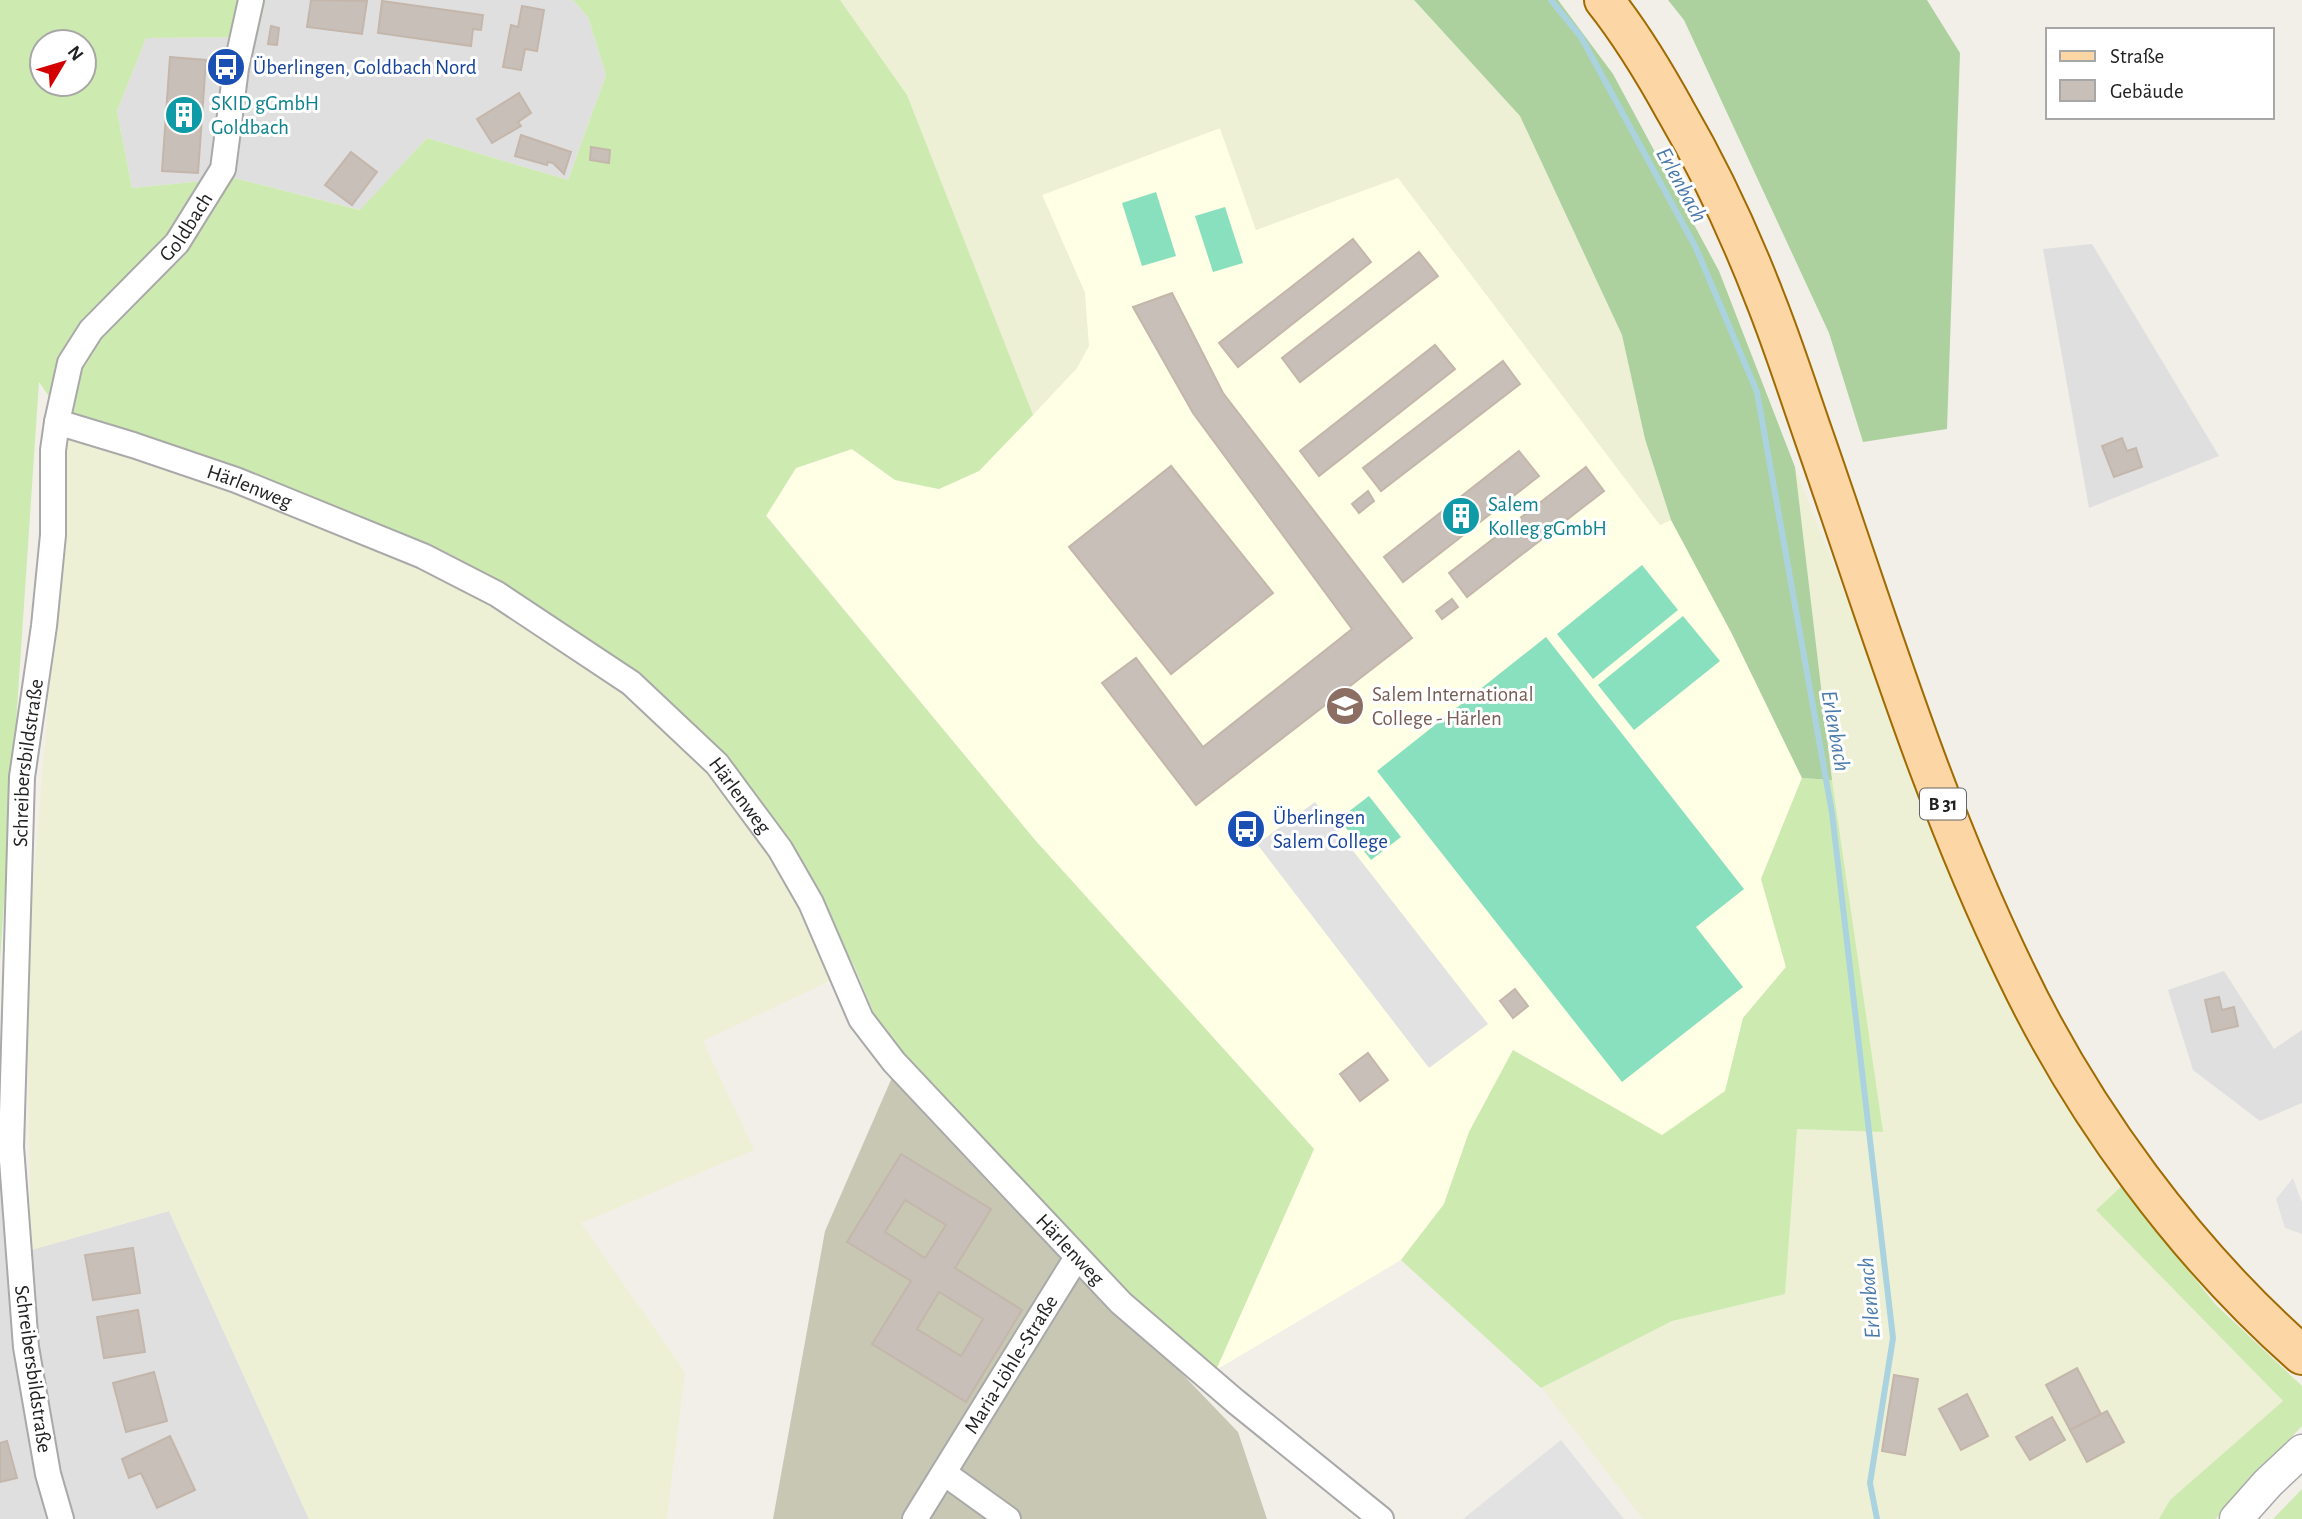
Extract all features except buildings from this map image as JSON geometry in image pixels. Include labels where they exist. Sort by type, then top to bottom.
[{"type":"main road","name":"B 31","points":[[1604,0],[1657,77],[1733,223],[1760,287],[1936,785],[1984,905],[2017,976],[2091,1105],[2150,1188],[2197,1247],[2248,1303],[2302,1354]]},
{"type":"street","name":"Goldbach","points":[[57,422],[70,363],[91,330],[177,243],[223,169],[236,68],[251,0]]},
{"type":"street","name":"Schreibersbildstraße","points":[[57,422],[53,450],[53,535],[44,626],[22,777],[5,1147],[26,1348],[48,1474],[61,1519]]},
{"type":"street","name":"Härlenweg","points":[[57,422],[236,480],[423,556],[497,594],[631,683],[717,764],[780,849],[811,903],[861,1019],[903,1072],[1121,1303],[1235,1401],[1381,1519]]},
{"type":"street","name":"Maria-Löhle-Straße","points":[[915,1519],[1077,1257]]},
{"type":"street","points":[[2236,1519],[2268,1483],[2302,1451]]},
{"type":"street","points":[[944,1473],[1008,1519]]},
{"type":"shaded area","points":[[266,0],[573,0],[588,17],[606,75],[568,180],[427,138],[361,210],[234,178],[132,188],[117,111],[146,38],[256,37]]},
{"type":"shaded area","points":[[840,0],[1414,0],[1520,116],[1622,335],[1645,439],[1671,520],[1660,525],[1398,178],[1256,230],[1220,128],[1042,195],[1085,293],[1089,346],[1077,368],[1033,415],[907,95]]},
{"type":"shaded area","name":"Salem International College - Härlen","points":[[1220,128],[1256,230],[1398,177],[1660,525],[1671,520],[1732,634],[1802,778],[1761,878],[1786,967],[1743,1018],[1726,1091],[1662,1136],[1513,1050],[1469,1132],[1444,1204],[1401,1260],[1216,1370],[1314,1149],[1035,840],[766,515],[796,468],[852,449],[895,480],[939,489],[979,471],[1077,368],[1085,293],[1042,195]]},
{"type":"shaded area","points":[[2092,244],[2219,456],[2089,508],[2043,249]]},
{"type":"shaded area","points":[[63,436],[268,502],[440,571],[621,688],[717,779],[778,856],[832,980],[703,1041],[754,1150],[581,1223],[685,1372],[667,1519],[309,1519],[169,1211],[31,1250],[26,970],[52,658]]},
{"type":"shaded area","points":[[1795,467],[1987,956],[2037,1056],[2122,1186],[2097,1210],[2283,1401],[2170,1500],[2159,1519],[1643,1519],[1542,1388],[1672,1321],[1785,1294],[1796,1129],[1882,1131],[1832,780]]},
{"type":"shaded area","points":[[1315,802],[1488,1024],[1429,1068],[1257,844]]},
{"type":"shaded area","points":[[2224,971],[2274,1049],[2302,1030],[2302,1103],[2260,1121],[2193,1070],[2168,990]]},
{"type":"shaded area","points":[[894,1073],[1238,1432],[1267,1519],[773,1519],[825,1231]]},
{"type":"shaded area","points":[[5,1165],[31,1250],[169,1211],[309,1519],[0,1519],[0,1166]]},
{"type":"shaded area","points":[[2293,1178],[2302,1203],[2302,1234],[2285,1228],[2276,1199]]},
{"type":"shaded area","points":[[1561,1440],[1624,1519],[1463,1519]]},
{"type":"green space","points":[[0,0],[266,0],[257,37],[146,38],[117,111],[132,188],[234,178],[360,210],[427,138],[568,180],[606,75],[588,17],[573,0],[840,0],[907,95],[1033,415],[979,471],[939,489],[895,480],[852,449],[796,468],[766,516],[1035,840],[1314,1149],[1216,1370],[1115,1282],[884,1037],[854,966],[786,838],[729,761],[648,681],[476,571],[314,497],[61,414],[39,382],[0,962]]},
{"type":"green space","points":[[1414,0],[1558,0],[1613,74],[1719,271],[1795,467],[1832,780],[1802,778],[1732,634],[1671,520],[1645,439],[1622,335],[1520,116]]},
{"type":"green space","points":[[1668,0],[1927,0],[1960,53],[1947,429],[1863,442],[1829,333],[1684,20]]},
{"type":"green space","points":[[1156,192],[1176,256],[1142,266],[1122,203]]},
{"type":"green space","points":[[1225,207],[1243,263],[1213,272],[1195,216]]},
{"type":"green space","points":[[1642,565],[1678,610],[1593,679],[1557,634]]},
{"type":"green space","points":[[1683,616],[1720,661],[1634,730],[1598,685]]},
{"type":"green space","points":[[1546,637],[1744,889],[1696,927],[1743,987],[1622,1082],[1377,771]]},
{"type":"green space","points":[[1802,778],[1832,780],[1883,1132],[1797,1129],[1785,1294],[1672,1321],[1541,1388],[1401,1260],[1444,1204],[1469,1132],[1513,1050],[1662,1135],[1725,1091],[1743,1018],[1786,967],[1761,879]]},
{"type":"green space","points":[[1369,796],[1401,837],[1371,860],[1339,819]]},
{"type":"green space","points":[[2122,1186],[2215,1304],[2302,1386],[2302,1426],[2228,1502],[2216,1519],[2159,1519],[2170,1500],[2283,1401],[2096,1210]]},
{"type":"green space","points":[[2302,1489],[2302,1519],[2273,1519]]},
{"type":"waterway","name":"Erlenbach","points":[[1551,0],[1581,37],[1696,248],[1757,392],[1832,813],[1893,1338],[1870,1483],[1877,1519]]},
{"type":"place","name":"Überlingen, Goldbach Nord","points":[[226,67]]},
{"type":"place","name":"SKID gGmbH Goldbach","points":[[184,115]]},
{"type":"place","name":"Salem Kolleg gGmbH","points":[[1461,516]]},
{"type":"place","name":"Salem International College - Härlen","points":[[1345,706]]},
{"type":"place","name":"Überlingen Salem College","points":[[1246,829]]}]
